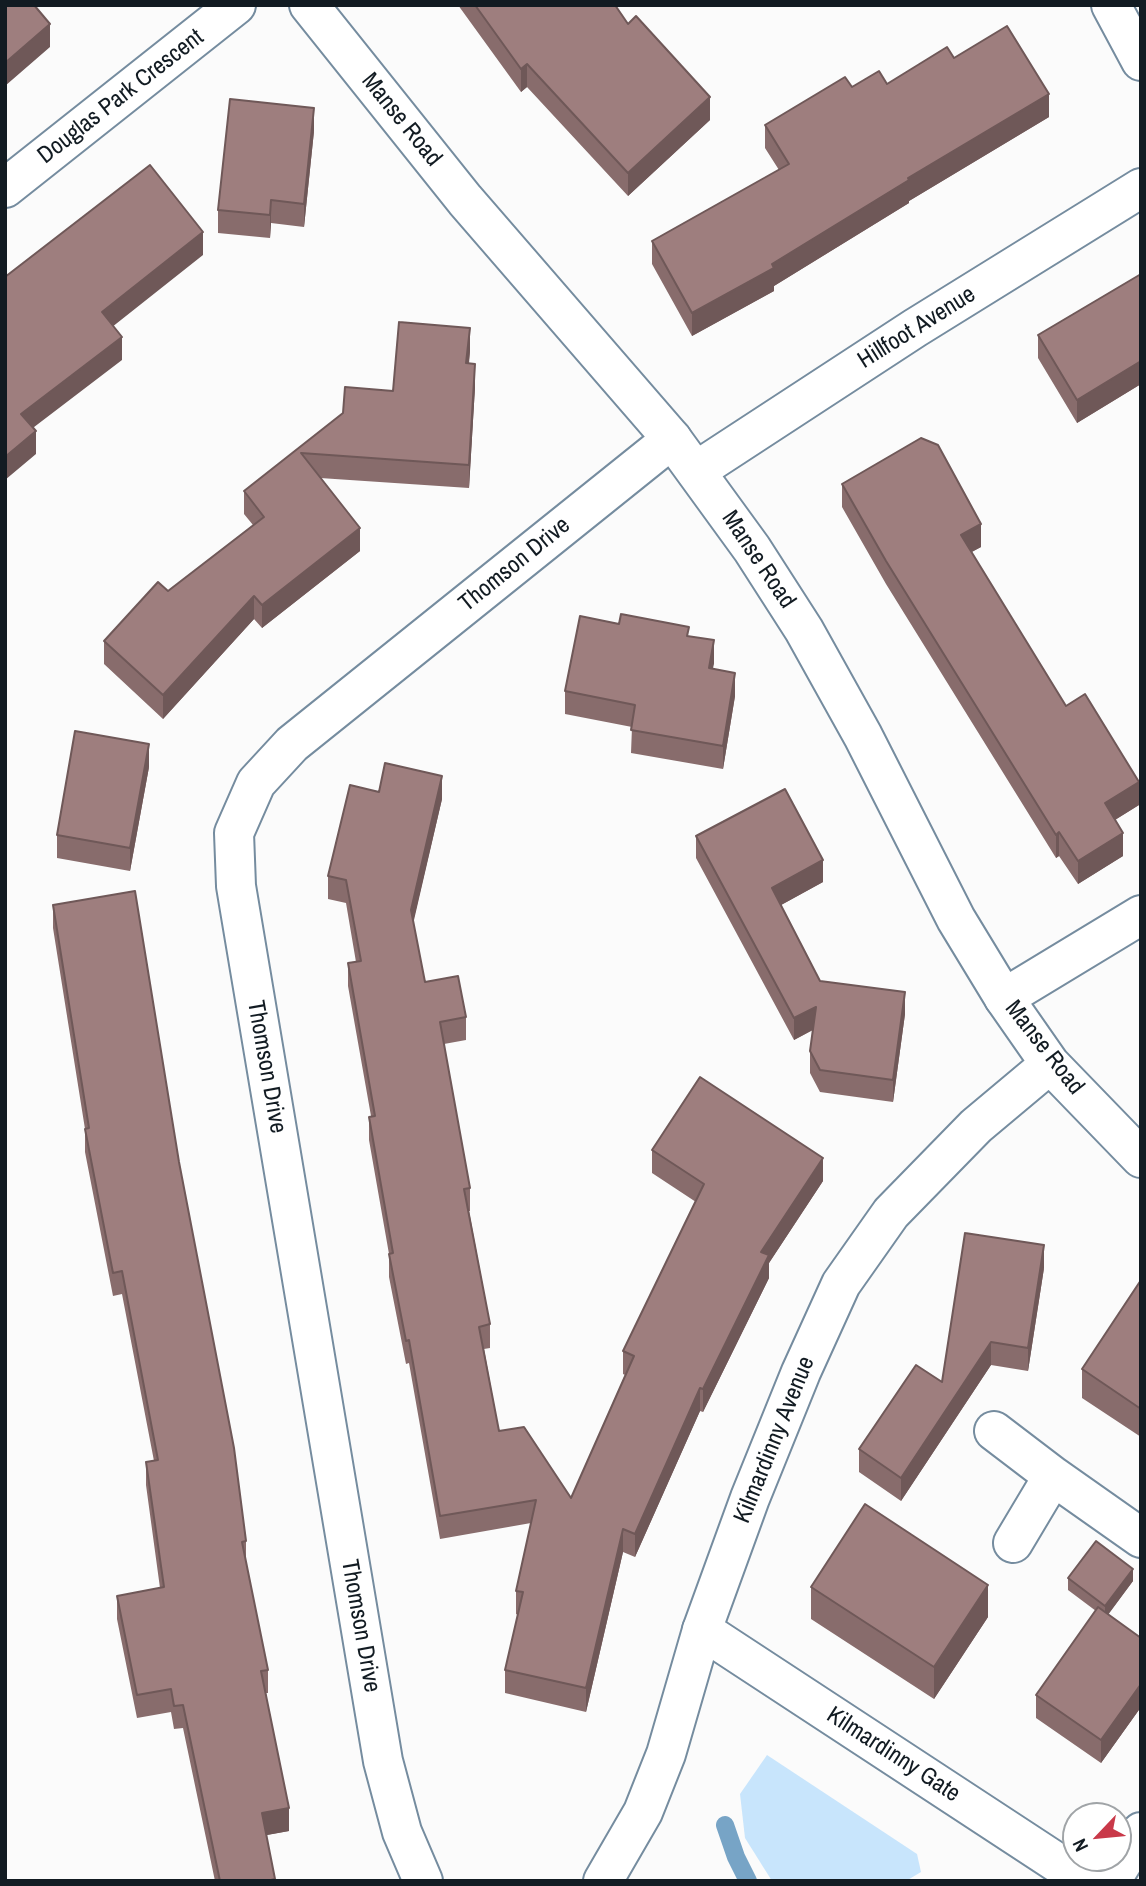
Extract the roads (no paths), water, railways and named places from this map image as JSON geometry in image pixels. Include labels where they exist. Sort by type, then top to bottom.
[{"type":"street","name":"Douglas Park Crescent","points":[[5,188],[236,5]]},
{"type":"street","name":"Manse Road","points":[[309,5],[465,200],[672,439],[752,549],[804,630],[863,736],[956,919],[1004,998],[1050,1064],[1141,1158]]},
{"type":"street","points":[[1111,5],[1141,61]]},
{"type":"street","name":"Hillfoot Avenue","points":[[695,471],[915,328],[1141,188]]},
{"type":"street","name":"Thomson Drive","points":[[423,1881],[402,1832],[383,1760],[236,886],[234,833],[256,783],[292,744],[672,439]]},
{"type":"street","points":[[1004,998],[1141,915]]},
{"type":"street","name":"Kilmardinny Avenue","points":[[603,1881],[643,1812],[666,1754],[702,1630],[750,1498],[801,1372],[841,1284],[891,1213],[976,1126],[1050,1064]]},
{"type":"street","points":[[994,1431],[1141,1538]]},
{"type":"street","points":[[1013,1543],[1053,1476]]},
{"type":"street","name":"Kilmardinny Gate","points":[[702,1630],[1085,1881]]},
{"type":"street","points":[[1111,1881],[1141,1832]]},
{"type":"waterway","points":[[725,1825],[748,1881]]}]
